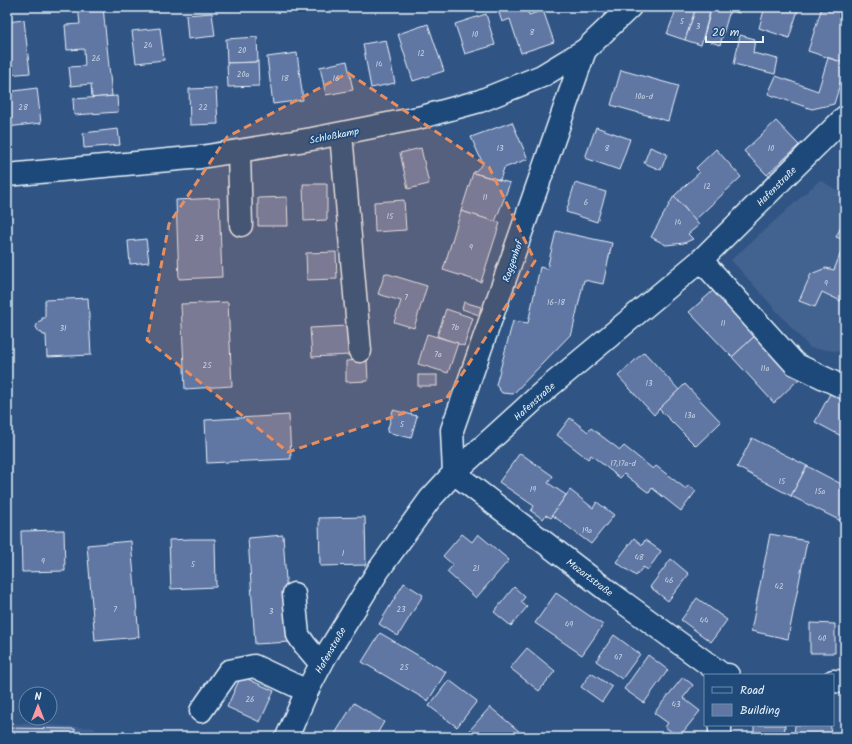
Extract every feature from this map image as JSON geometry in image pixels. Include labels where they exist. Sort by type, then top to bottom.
[{"type":"street","name":"Schloßkamp","points":[[7,175],[201,157],[239,152],[341,134],[418,118],[480,101],[542,76],[585,50],[630,7]]},
{"type":"street","name":"Roggenhof","points":[[454,473],[452,430],[585,50]]},
{"type":"street","name":"Hafenstraße","points":[[287,737],[321,664],[378,571],[430,499],[454,473],[544,391],[701,260],[845,117]]},
{"type":"street","points":[[341,134],[360,351]]},
{"type":"street","points":[[239,152],[241,225]]},
{"type":"street","points":[[701,260],[795,364],[845,388]]},
{"type":"street","name":"Mozartstraße","points":[[454,473],[612,594],[722,674]]},
{"type":"street","points":[[294,594],[298,635],[321,664]]},
{"type":"street","points":[[201,711],[229,671],[254,666],[307,692]]},
{"type":"street","points":[[834,681],[845,682]]},
{"type":"street","points":[[720,726],[720,737]]},
{"type":"highlighted area","points":[[348,73],[489,167],[535,261],[446,399],[288,452],[147,340],[169,224],[227,137]]},
{"type":"shaded area","points":[[820,180],[845,195],[845,352],[810,348],[731,260]]},
{"type":"shaded area","points":[[7,723],[18,724],[18,726],[95,728],[94,737],[7,737]]},
{"type":"building","points":[[78,7],[103,7],[112,96],[92,98],[91,84],[71,86],[69,67],[85,66],[84,49],[67,50],[65,25],[80,24]]},
{"type":"building","points":[[497,7],[526,7],[529,15],[543,10],[554,42],[521,53],[510,19],[502,22]]},
{"type":"building","points":[[677,7],[696,8],[685,40],[667,34]]},
{"type":"building","points":[[712,7],[720,7],[730,10],[720,45],[703,39]]},
{"type":"building","points":[[720,7],[740,7],[739,13]]},
{"type":"building","points":[[765,7],[799,7],[789,38],[759,28]]},
{"type":"building","points":[[822,7],[828,7],[845,12],[845,63],[808,51]]},
{"type":"building","points":[[696,8],[710,12],[701,45],[685,40]]},
{"type":"building","points":[[212,13],[215,36],[188,39],[186,15]]},
{"type":"building","points":[[486,14],[495,45],[465,54],[455,24]]},
{"type":"building","points":[[24,20],[30,73],[7,75],[7,22]]},
{"type":"building","points":[[428,24],[444,71],[413,81],[398,34]]},
{"type":"building","points":[[160,28],[164,60],[136,63],[132,31]]},
{"type":"building","points":[[740,35],[755,39],[753,53],[778,59],[775,74],[734,64]]},
{"type":"building","points":[[257,37],[258,62],[227,63],[226,39]]},
{"type":"building","points":[[386,40],[395,83],[371,88],[363,44]]},
{"type":"building","points":[[297,53],[303,100],[273,104],[267,57]]},
{"type":"building","points":[[828,58],[845,63],[845,68],[834,104],[812,109],[768,94],[776,76],[818,91]]},
{"type":"building","points":[[347,61],[353,90],[326,95],[320,67]]},
{"type":"building","points":[[258,62],[259,86],[228,87],[227,63]]},
{"type":"building","points":[[621,70],[678,86],[668,121],[611,105]]},
{"type":"building","points":[[37,88],[41,123],[7,127],[7,92]]},
{"type":"building","points":[[216,88],[218,124],[190,125],[189,89]]},
{"type":"building","points":[[117,96],[118,112],[74,115],[73,99]]},
{"type":"building","points":[[776,121],[799,145],[767,175],[744,151]]},
{"type":"building","points":[[512,122],[528,159],[504,168],[500,180],[473,173],[483,164],[471,137]]},
{"type":"building","points":[[596,127],[630,139],[619,170],[585,158]]},
{"type":"building","points":[[118,129],[120,145],[84,148],[83,133]]},
{"type":"building","points":[[650,147],[667,154],[661,170],[644,163]]},
{"type":"building","points":[[421,148],[429,184],[408,189],[400,153]]},
{"type":"building","points":[[716,149],[741,177],[695,220],[674,196],[700,172],[696,168]]},
{"type":"building","points":[[473,173],[510,183],[495,222],[461,211]]},
{"type":"building","points":[[575,183],[606,192],[597,222],[566,212]]},
{"type":"building","points":[[303,184],[327,184],[327,220],[304,221]]},
{"type":"building","points":[[674,196],[699,225],[688,234],[693,239],[684,243],[666,245],[651,237]]},
{"type":"building","points":[[287,197],[288,226],[258,226],[258,198]]},
{"type":"building","points":[[219,198],[222,277],[179,279],[176,200]]},
{"type":"building","points":[[404,200],[406,230],[375,232],[374,202]]},
{"type":"building","points":[[461,211],[500,223],[481,282],[443,270]]},
{"type":"building","points":[[845,219],[845,240],[836,237]]},
{"type":"building","points":[[556,231],[612,243],[603,284],[584,280],[572,333],[513,394],[502,393],[496,385],[513,321],[528,323],[540,267],[547,269]]},
{"type":"building","points":[[146,239],[149,262],[130,264],[128,241]]},
{"type":"building","points":[[845,242],[845,303],[822,292],[815,307],[799,301],[811,274],[826,268],[834,270]]},
{"type":"building","points":[[336,252],[337,279],[307,280],[306,253]]},
{"type":"building","points":[[385,273],[427,286],[414,328],[394,322],[401,301],[378,294]]},
{"type":"building","points":[[715,289],[757,334],[732,357],[689,312]]},
{"type":"building","points":[[88,298],[91,355],[47,357],[46,335],[39,332],[36,327],[42,318],[45,318],[45,300]]},
{"type":"building","points":[[228,302],[232,386],[185,389],[181,304]]},
{"type":"building","points":[[464,302],[481,307],[479,315],[462,309]]},
{"type":"building","points":[[446,309],[473,318],[464,346],[437,336]]},
{"type":"building","points":[[347,326],[349,355],[312,357],[310,328]]},
{"type":"building","points":[[427,334],[458,343],[448,373],[418,364]]},
{"type":"building","points":[[757,334],[799,379],[774,403],[732,357]]},
{"type":"building","points":[[644,352],[679,390],[654,415],[618,376]]},
{"type":"building","points":[[367,360],[368,381],[346,382],[346,361]]},
{"type":"building","points":[[418,375],[437,375],[437,386],[418,386]]},
{"type":"building","points":[[685,384],[721,422],[696,446],[659,409]]},
{"type":"building","points":[[831,392],[845,399],[845,438],[815,422]]},
{"type":"building","points":[[393,410],[417,416],[411,438],[387,432]]},
{"type":"building","points":[[289,415],[291,459],[207,463],[205,420]]},
{"type":"building","points":[[570,418],[588,432],[591,428],[620,450],[624,446],[653,469],[656,466],[686,489],[688,485],[696,491],[681,511],[652,488],[649,493],[624,474],[620,478],[591,455],[588,459],[557,435]]},
{"type":"building","points":[[752,438],[807,466],[791,496],[737,467]]},
{"type":"building","points":[[520,453],[553,476],[548,483],[566,495],[551,518],[546,515],[543,519],[531,511],[534,506],[499,482]]},
{"type":"building","points":[[807,466],[845,486],[845,523],[791,496]]},
{"type":"building","points":[[570,490],[593,508],[597,502],[614,515],[591,544],[552,515]]},
{"type":"building","points":[[365,517],[366,565],[320,566],[319,518]]},
{"type":"building","points":[[64,530],[65,571],[22,572],[21,531]]},
{"type":"building","points":[[462,534],[472,542],[478,534],[509,560],[476,598],[447,572],[453,565],[443,556]]},
{"type":"building","points":[[770,534],[807,541],[788,639],[751,631]]},
{"type":"building","points":[[283,535],[290,642],[255,644],[248,538]]},
{"type":"building","points":[[634,538],[642,545],[645,540],[661,551],[648,570],[643,567],[636,576],[616,562]]},
{"type":"building","points":[[215,539],[216,587],[171,589],[169,540]]},
{"type":"building","points":[[131,541],[139,637],[95,641],[87,545]]},
{"type":"building","points":[[671,559],[689,574],[668,601],[650,587]]},
{"type":"building","points":[[404,583],[423,595],[398,636],[379,624]]},
{"type":"building","points":[[514,587],[525,597],[521,602],[527,607],[511,626],[494,612]]},
{"type":"building","points":[[556,593],[603,625],[582,655],[535,623]]},
{"type":"building","points":[[697,598],[727,620],[711,642],[681,620]]},
{"type":"building","points":[[810,623],[835,624],[835,653],[810,653]]},
{"type":"building","points":[[380,633],[446,672],[428,701],[362,662]]},
{"type":"building","points":[[614,635],[640,654],[622,679],[596,661]]},
{"type":"building","points":[[527,648],[555,671],[539,691],[510,668]]},
{"type":"building","points":[[648,655],[668,670],[644,703],[624,689]]},
{"type":"building","points":[[591,673],[612,687],[602,702],[581,687]]},
{"type":"building","points":[[241,676],[274,691],[260,722],[227,707]]},
{"type":"building","points":[[683,677],[693,685],[683,698],[700,711],[679,737],[665,727],[668,723],[654,713]]},
{"type":"building","points":[[449,680],[477,701],[457,727],[429,706]]},
{"type":"building","points":[[354,703],[384,722],[375,737],[333,737]]},
{"type":"building","points":[[490,707],[520,732],[516,737],[478,737],[470,730]]},
{"type":"building","points":[[842,717],[845,717],[845,737],[841,737]]},
{"type":"building","points":[[754,726],[785,726],[784,737],[754,737]]},
{"type":"building","points":[[795,726],[831,726],[830,737],[794,737]]},
{"type":"building","points":[[7,728],[75,729],[75,737],[7,737]]},
{"type":"building","points":[[99,732],[203,737],[99,737]]}]
